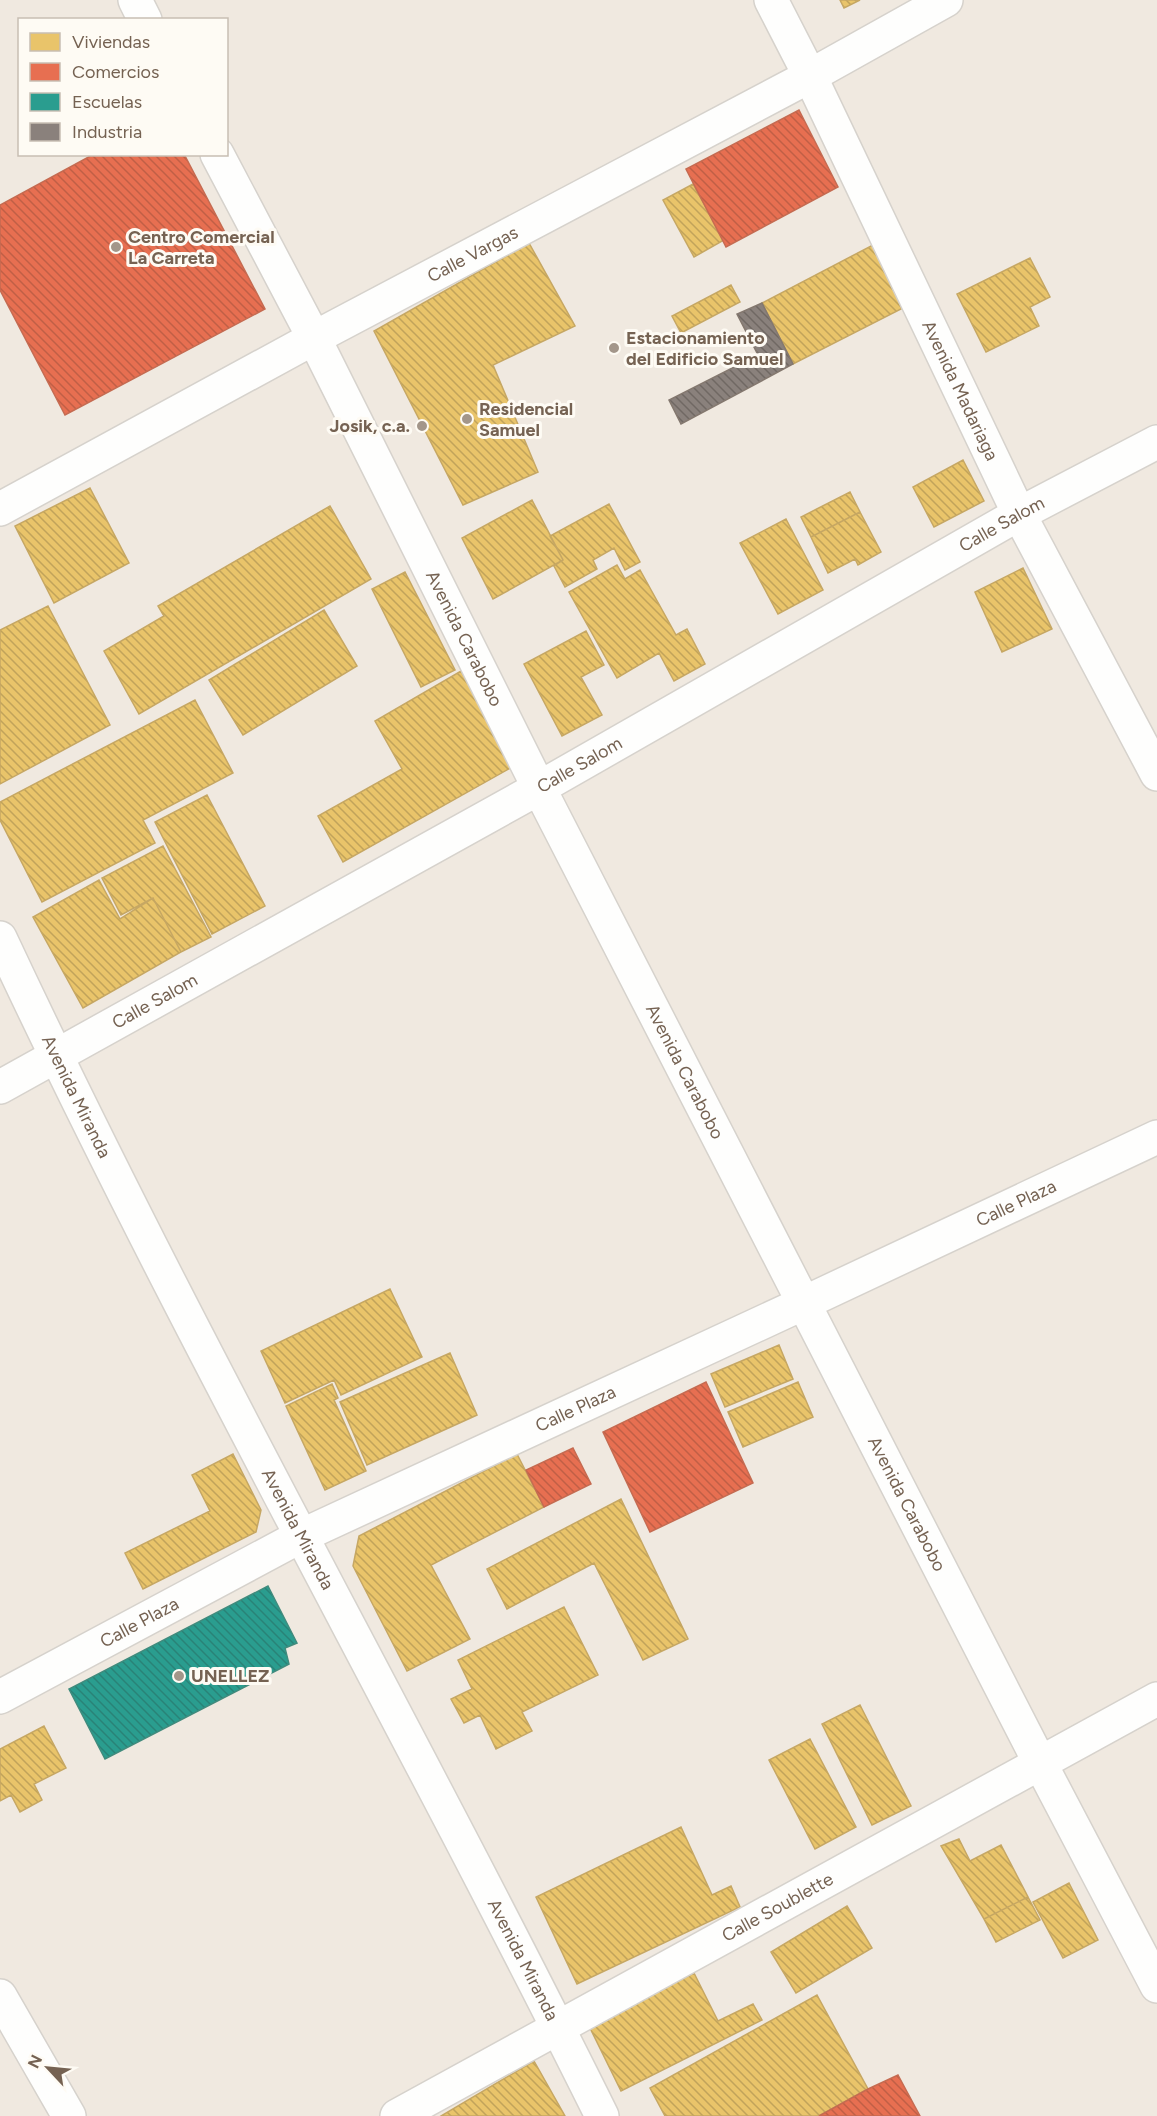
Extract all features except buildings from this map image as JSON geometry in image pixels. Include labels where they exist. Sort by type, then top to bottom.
[{"type":"street","points":[[135,0],[145,18]]},
{"type":"street","name":"Avenida Madariaga","points":[[771,0],[810,76],[1019,514],[1157,774]]},
{"type":"street","name":"Calle Vargas","points":[[0,509],[314,338],[810,76],[946,0]]},
{"type":"street","name":"Avenida Carabobo","points":[[218,156],[314,338],[539,788],[1157,1986]]},
{"type":"street","name":"Calle Salom","points":[[0,1087],[539,788],[1019,514],[1157,442]]},
{"type":"street","name":"Avenida Miranda","points":[[0,938],[55,1056],[300,1536],[558,2027],[602,2116]]},
{"type":"street","name":"Calle Plaza","points":[[0,1697],[300,1536],[1157,1137]]},
{"type":"street","name":"Calle Soublette","points":[[397,2116],[1157,1699]]},
{"type":"street","points":[[0,1996],[69,2116]]},
{"type":"shaded area","points":[[0,0],[1157,0],[1157,2116],[0,2116]]},
{"type":"place","name":"Centro Comercial La Carreta","points":[[116,247]]},
{"type":"place","name":"Estacionamiento del Edificio Samuel","points":[[614,348]]},
{"type":"place","name":"Residencial Samuel","points":[[467,419]]},
{"type":"place","name":"Josik, c.a.","points":[[422,426]]},
{"type":"place","name":"UNELLEZ","points":[[179,1676]]}]
